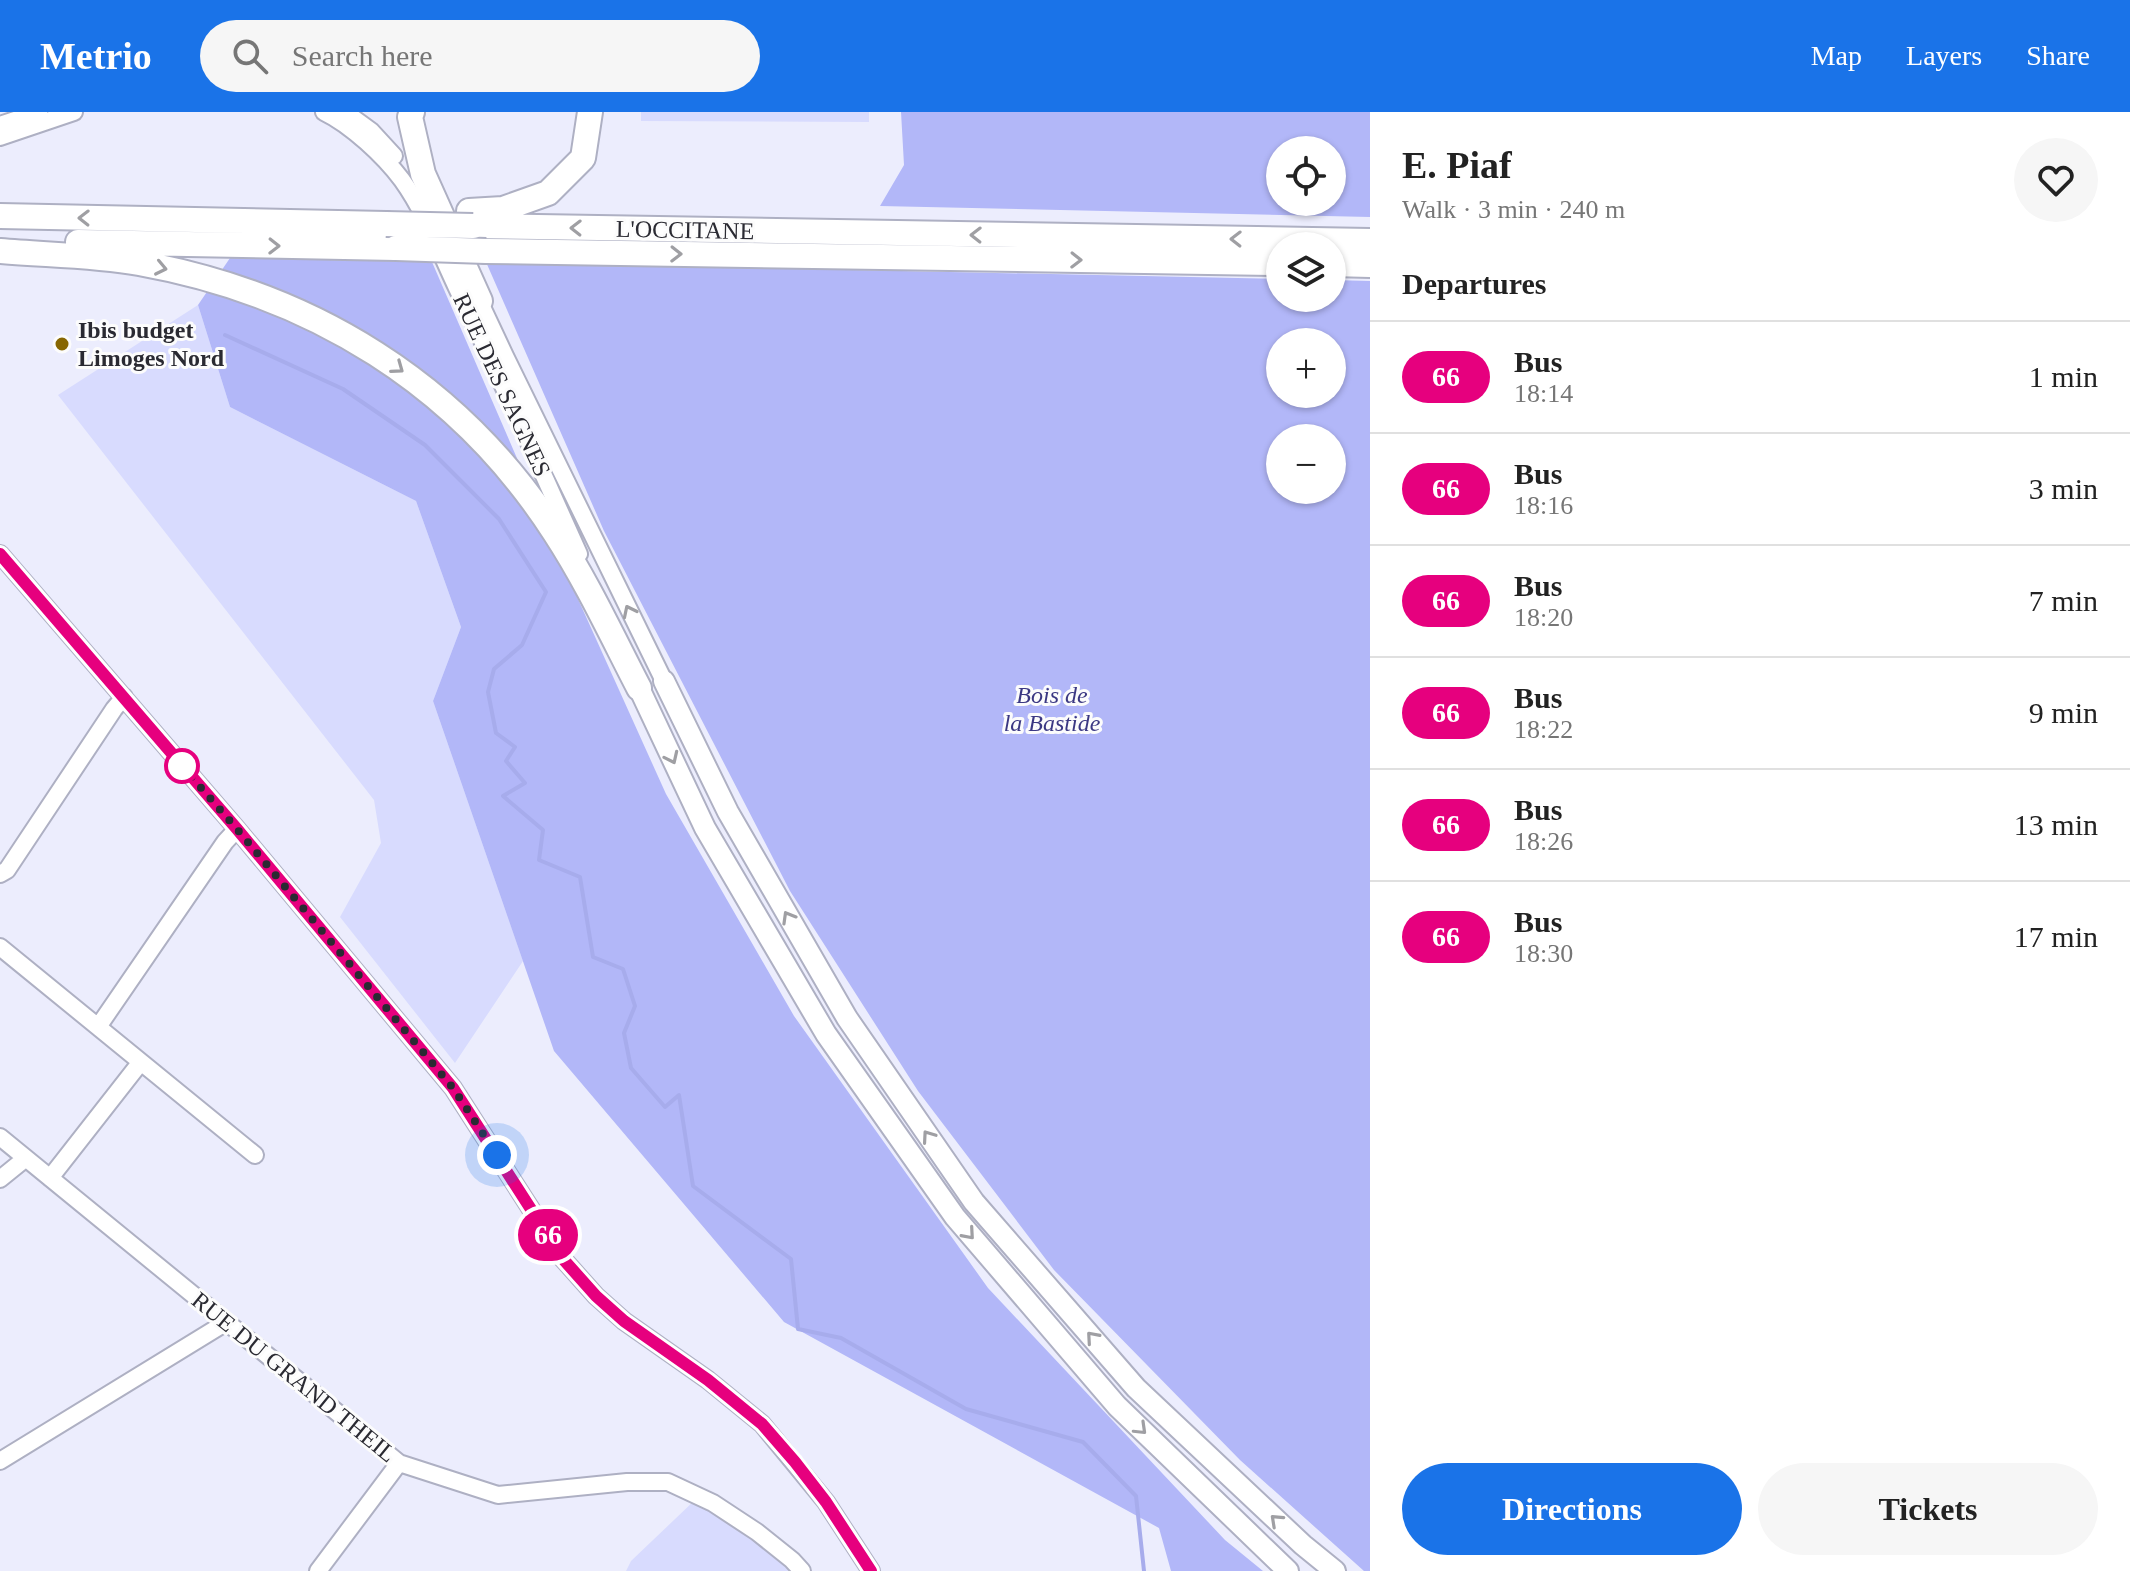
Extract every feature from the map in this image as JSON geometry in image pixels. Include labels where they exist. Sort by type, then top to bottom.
[{"type":"highway","points":[[412,112],[410,117],[423,174],[480,301]]},
{"type":"highway","points":[[471,218],[548,193],[583,158],[590,112]]},
{"type":"highway","name":"L'OCCITANE","points":[[0,216],[386,224],[471,218],[1370,241]]},
{"type":"highway","name":"L'OCCITANE","points":[[0,240],[1266,263]]},
{"type":"highway","points":[[0,251],[137,263],[248,290],[303,312],[350,336],[398,367],[445,404],[489,446],[534,501],[556,534],[639,688]]},
{"type":"highway","points":[[1346,264],[1370,265]]},
{"type":"main road","points":[[664,681],[728,812],[847,1018],[974,1202],[1136,1388],[1303,1545],[1335,1571]]},
{"type":"main road","points":[[639,688],[705,828],[826,1034],[955,1217],[1117,1406],[1288,1571]]},
{"type":"street","points":[[0,125],[39,112]]},
{"type":"street","points":[[0,137],[74,112]]},
{"type":"street","name":"RUE DES SAGNES","points":[[324,112],[357,135],[381,158],[400,178],[415,201],[482,340],[639,688]]},
{"type":"street","name":"RUE DES SAGNES","points":[[345,112],[371,131],[423,192],[480,301],[664,681]]},
{"type":"street","points":[[0,554],[237,829],[453,1088],[563,1259],[596,1296],[624,1321],[708,1380],[762,1424],[826,1502],[871,1571]]},
{"type":"street","points":[[0,874],[7,870],[124,697]]},
{"type":"street","points":[[98,1027],[237,829]]},
{"type":"street","points":[[0,947],[255,1155]]},
{"type":"street","points":[[50,1178],[140,1063]]},
{"type":"street","name":"RUE DU GRAND THEIL","points":[[0,1137],[399,1463],[498,1495],[627,1482],[668,1482],[713,1503],[757,1532],[802,1571]]},
{"type":"street","points":[[0,1179],[26,1158]]},
{"type":"street","points":[[0,1461],[225,1323]]},
{"type":"street","points":[[318,1571],[399,1463]]},
{"type":"shaded area","points":[[641,112],[869,112],[869,122],[641,121]]},
{"type":"shaded area","points":[[198,305],[230,407],[416,501],[461,627],[433,701],[523,961],[455,1063],[340,917],[381,843],[374,800],[58,395]]},
{"type":"shaded area","points":[[696,1499],[766,1546],[790,1571],[626,1571],[631,1561]]},
{"type":"green space","points":[[901,112],[1370,112],[1370,217],[1325,216],[1346,216],[1346,136],[1266,136],[1266,215],[880,206],[904,165]]},
{"type":"green space","points":[[230,258],[432,262],[666,794],[794,1016],[988,1288],[1225,1540],[1263,1571],[1171,1571],[1159,1528],[784,1322],[554,1051],[433,701],[461,627],[416,501],[230,407],[198,305]]},
{"type":"green space","name":"Bois de la Bastide","points":[[486,262],[1266,279],[1266,312],[1346,312],[1346,280],[1370,281],[1370,1571],[1364,1571],[1240,1460],[1054,1270],[918,1091],[790,891],[604,531]]},
{"type":"waterway","points":[[225,335],[343,389],[425,445],[499,519],[546,592],[522,645],[494,669],[488,692],[496,733],[515,747],[506,761],[525,783],[503,796],[543,830],[539,860],[580,877],[593,957],[623,969],[635,1006],[624,1033],[631,1068],[665,1107],[679,1095],[693,1186],[791,1259],[798,1329],[841,1338],[966,1409],[1083,1442],[1136,1496],[1144,1571]]},
{"type":"bus line","name":"66","points":[[0,554],[237,829],[453,1088],[563,1259],[596,1296],[624,1321],[708,1380],[762,1424],[826,1502],[871,1571]]},
{"type":"place","name":"Ibis budget Limoges Nord","points":[[62,344]]},
{"type":"route","points":[[182,766],[453,1088],[497,1155]]}]
